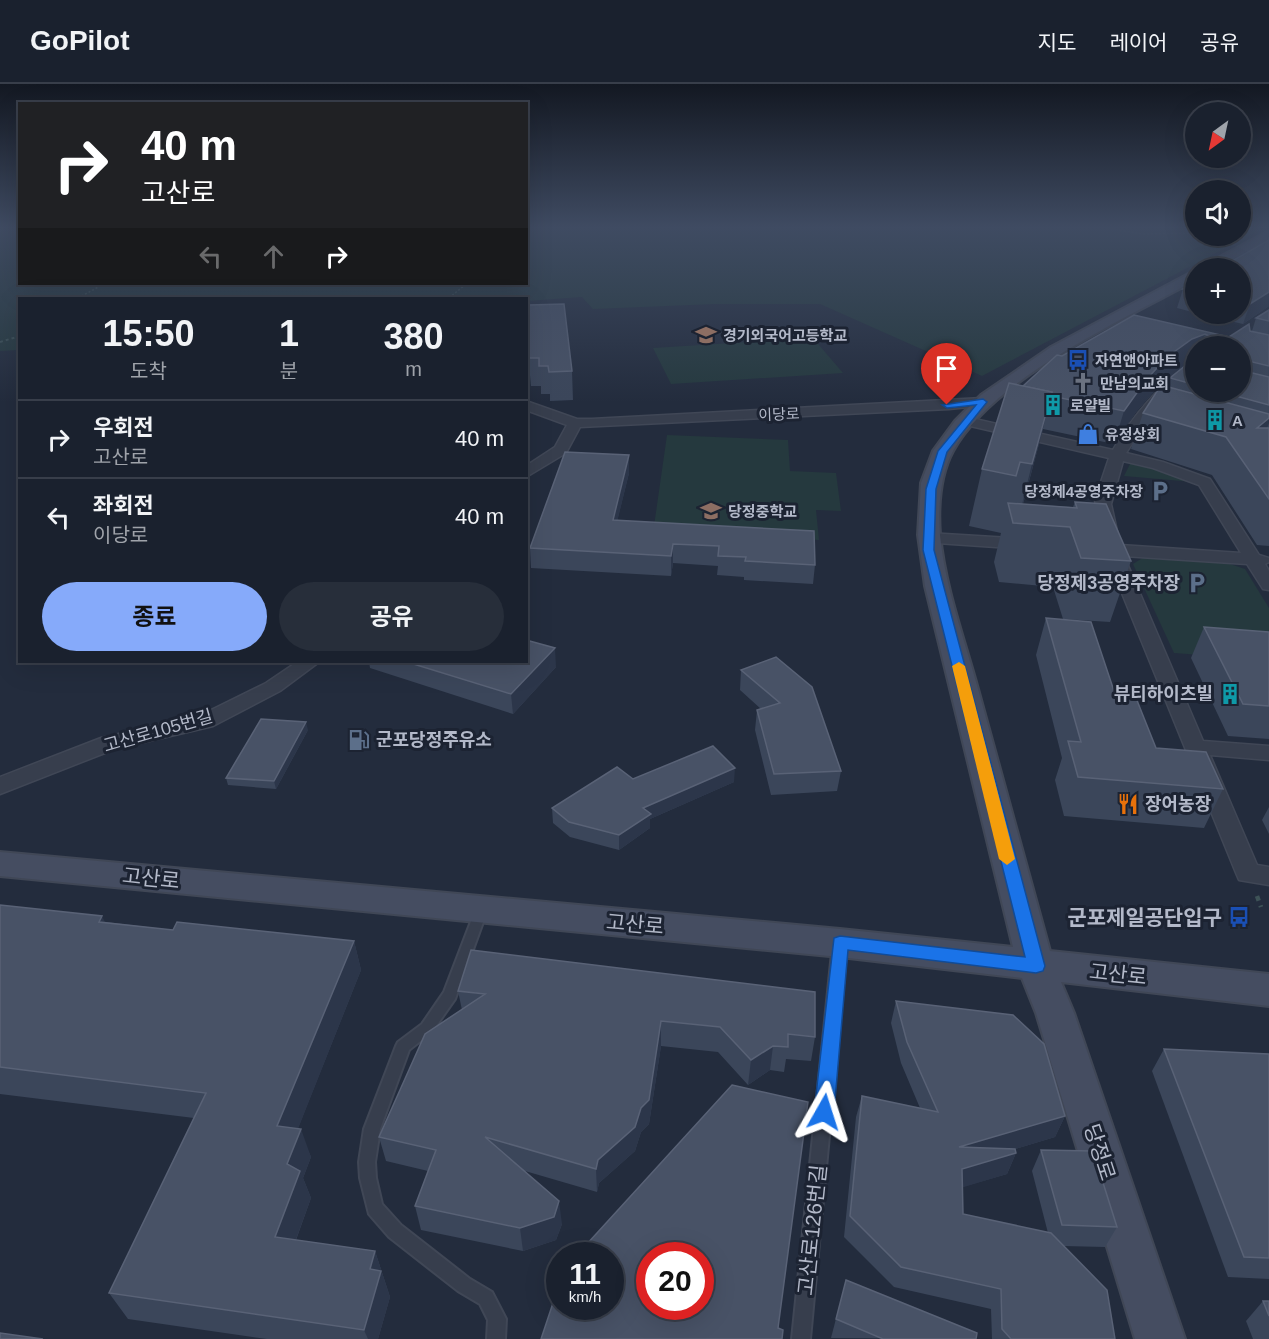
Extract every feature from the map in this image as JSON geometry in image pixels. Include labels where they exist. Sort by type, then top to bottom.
[{"type":"street","points":[[1036,966],[937,586],[928,538],[931,489],[943,451],[983,402],[1036,364],[1177,285]]},
{"type":"street","points":[[1109,322],[1128,327]]},
{"type":"street","points":[[1185,385],[1145,412],[1132,426],[1118,455],[1103,503],[1113,550],[1195,747],[1258,875]]},
{"type":"street","name":"이당로","points":[[575,423],[624,424],[711,416],[885,410],[983,402]]},
{"type":"street","points":[[528,406],[575,423],[561,450],[528,472]]},
{"type":"street","points":[[1145,412],[1167,419]]},
{"type":"street","points":[[966,421],[1118,455],[1180,471],[1205,482],[1261,559],[1269,585]]},
{"type":"street","points":[[928,538],[1043,545]]},
{"type":"street","points":[[1090,548],[1261,559]]},
{"type":"street","name":"고산로105번길","points":[[0,786],[109,743],[205,721],[273,687],[308,663]]},
{"type":"street","points":[[1195,747],[1269,753]]},
{"type":"street","name":"고산로","points":[[0,864],[840,943],[1269,990]]},
{"type":"street","name":"당정로","points":[[1036,966],[1058,1024],[1161,1339]]},
{"type":"lane","points":[[481,910],[450,995],[427,1028],[403,1046],[372,1129],[367,1162],[375,1208],[395,1231],[464,1285],[486,1298],[497,1319],[496,1339]]},
{"type":"lane","name":"고산로126번길","points":[[801,1339],[840,943]]},
{"type":"path","points":[[80,297],[102,285]]},
{"type":"path","points":[[450,297],[465,285]]},
{"type":"path","points":[[0,342],[18,337]]},
{"type":"green space","points":[[0,285],[1156,285],[982,376],[820,304],[716,304],[593,309],[582,297],[528,301],[528,297],[18,297],[18,350],[0,351]]},
{"type":"green space","points":[[813,338],[843,373],[671,384],[653,348]]},
{"type":"green space","points":[[667,435],[788,440],[790,471],[836,473],[841,511],[816,510],[819,540],[653,533]]},
{"type":"green space","points":[[1132,460],[1193,482],[1124,476]]},
{"type":"green space","points":[[1144,557],[1227,563],[1245,569],[1269,608],[1269,660],[1174,653],[1133,564]]},
{"type":"building","points":[[1251,285],[1269,285],[1269,292],[1251,303]]},
{"type":"building","points":[[564,304],[572,371],[549,372],[548,366],[539,366],[539,358],[529,358],[529,305]]},
{"type":"building","points":[[1269,310],[1269,321],[1256,318]]},
{"type":"building","points":[[1134,315],[1225,336],[1205,334],[1185,336],[1185,344],[1167,357],[1146,380],[1124,411],[1051,396],[1052,392],[1023,386],[1057,355],[1062,356]]},
{"type":"building","points":[[1249,324],[1250,331],[1269,335],[1269,366],[1251,362],[1251,336],[1231,336]]},
{"type":"building","points":[[1185,366],[1185,382],[1170,378]]},
{"type":"building","points":[[1251,373],[1269,377],[1269,405],[1251,400]]},
{"type":"building","points":[[1009,383],[1052,392],[1032,464],[1020,462],[1016,476],[982,469]]},
{"type":"building","points":[[1161,385],[1185,391],[1185,402],[1224,402],[1269,414],[1269,418],[1257,428],[1269,428],[1269,499],[1226,437],[1143,413]]},
{"type":"building","points":[[565,452],[629,455],[613,520],[814,531],[815,565],[745,561],[746,557],[718,556],[719,546],[673,544],[671,556],[530,548]]},
{"type":"building","points":[[1075,502],[1106,504],[1131,561],[1081,558],[1070,527],[1013,523],[1008,503],[1077,508]]},
{"type":"building","points":[[1046,618],[1091,622],[1116,697],[1136,698],[1156,748],[1206,752],[1223,789],[1078,777],[1068,741],[1081,742]]},
{"type":"building","points":[[1204,627],[1269,632],[1269,706],[1243,704]]},
{"type":"building","points":[[528,641],[555,648],[511,694],[410,663],[528,663]]},
{"type":"building","points":[[776,657],[812,687],[841,771],[774,774],[757,710],[780,703],[741,670]]},
{"type":"building","points":[[261,719],[306,722],[274,781],[226,778]]},
{"type":"building","points":[[713,746],[735,768],[643,808],[651,814],[619,835],[569,822],[552,808],[617,767],[633,779]]},
{"type":"building","points":[[0,905],[102,916],[99,922],[173,930],[177,922],[354,941],[277,1126],[301,1129],[287,1164],[300,1171],[275,1237],[375,1251],[370,1269],[381,1271],[364,1330],[109,1293],[206,1093],[0,1067]]},
{"type":"building","points":[[471,950],[815,992],[815,1037],[788,1034],[788,1047],[773,1046],[751,1060],[720,1027],[661,1021],[649,1100],[641,1108],[635,1127],[598,1160],[596,1169],[485,1137],[559,1201],[554,1217],[520,1228],[415,1206],[436,1150],[379,1137],[425,1034],[485,994],[458,991]]},
{"type":"building","points":[[896,1001],[1013,1015],[1044,1044],[1065,1116],[959,1147],[1015,1149],[1016,1153],[962,1169],[963,1214],[1051,1233],[1107,1290],[1115,1339],[1011,1339],[1002,1329],[1001,1289],[901,1267],[850,1216],[862,1096],[938,1112],[907,1042]]},
{"type":"building","points":[[1164,1049],[1269,1054],[1269,1258],[1244,1257]]},
{"type":"building","points":[[732,1085],[808,1102],[778,1328],[783,1330],[782,1339],[541,1339],[547,1320],[624,1320],[624,1242],[589,1242]]},
{"type":"building","points":[[1041,1150],[1093,1151],[1117,1227],[1062,1225]]},
{"type":"building","points":[[846,1280],[977,1333],[976,1339],[883,1339],[836,1319]]},
{"type":"building","points":[[1263,1301],[1269,1301],[1269,1316]]},
{"type":"building","points":[[0,1333],[43,1339],[0,1339]]},
{"type":"slow traffic","points":[[959,666],[986,767],[1007,859]]},
{"type":"place","name":"경기외국어고등학교","points":[[706,335]]},
{"type":"place","name":"자연앤아파트","points":[[1078,360]]},
{"type":"place","name":"만남의교회","points":[[1083,383]]},
{"type":"place","name":"로얄빌","points":[[1053,405]]},
{"type":"place","name":"A","points":[[1215,420]]},
{"type":"place","name":"유정상회","points":[[1088,434]]},
{"type":"place","name":"당정제4공영주차장","points":[[1160,491]]},
{"type":"place","name":"당정중학교","points":[[711,511]]},
{"type":"place","name":"당정제3공영주차장","points":[[1197,583]]},
{"type":"place","name":"뷰티하이츠빌","points":[[1230,694]]},
{"type":"place","name":"군포당정주유소","points":[[359,740]]},
{"type":"place","name":"장어농장","points":[[1128,804]]},
{"type":"place","name":"군포제일공단입구","points":[[1239,917]]},
{"type":"route","points":[[824,1112],[840,943],[1036,966],[928,550],[931,489],[943,451],[983,402],[947,405]]}]
